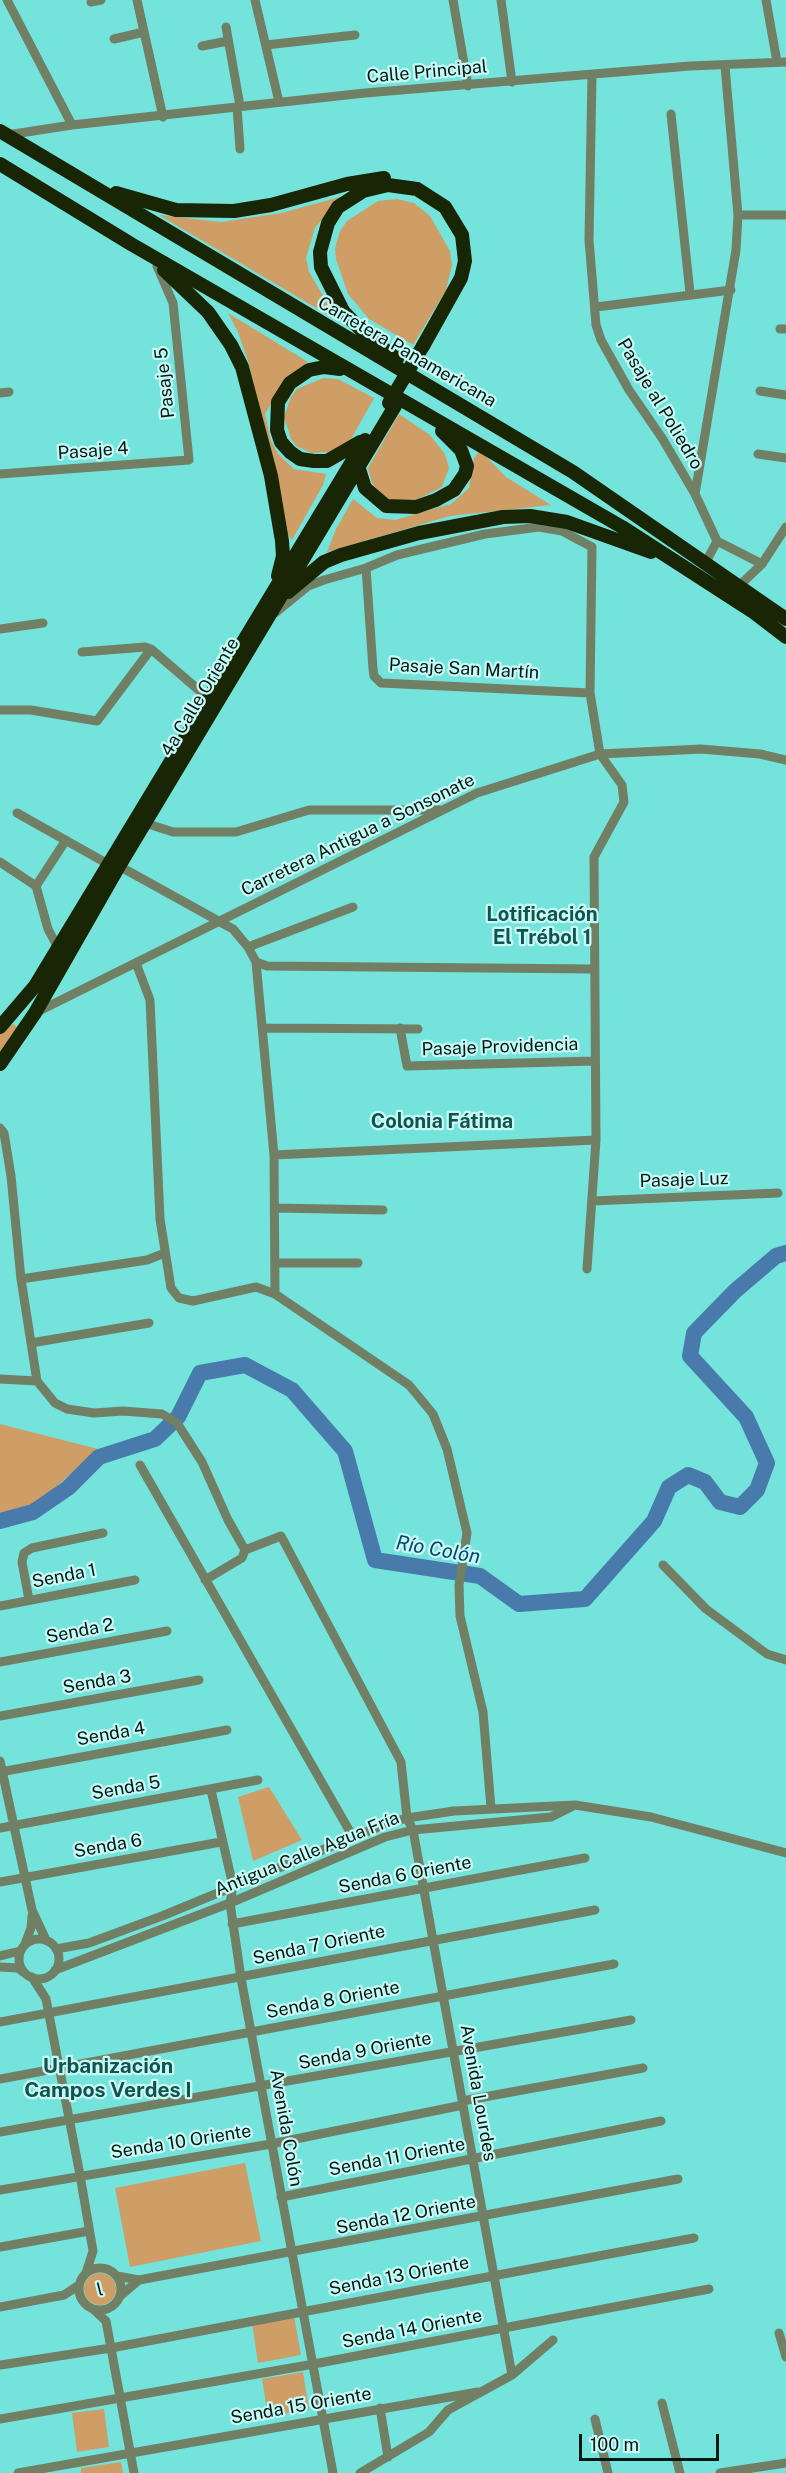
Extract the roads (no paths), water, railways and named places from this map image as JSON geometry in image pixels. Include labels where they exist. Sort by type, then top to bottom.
[{"type":"highway","name":"Carretera Panamericana","points":[[3,133],[573,472],[740,585],[786,619]]},
{"type":"highway","points":[[0,164],[131,244],[417,411],[538,477],[677,562],[786,637]]},
{"type":"highway","points":[[91,184],[148,203],[202,212],[271,205],[382,178],[408,180],[432,188],[459,213],[467,231],[472,260],[470,274],[461,296],[426,347]]},
{"type":"highway","points":[[426,347],[461,278],[465,261],[462,235],[445,207],[417,189],[387,185],[363,191],[339,207],[323,237],[321,267],[334,296],[343,311],[367,336],[501,428]]},
{"type":"highway","points":[[131,244],[194,297],[218,325],[239,361],[271,476],[283,556],[275,597]]},
{"type":"highway","name":"4a Calle Oriente","points":[[0,1064],[35,1013],[208,698],[359,469],[392,405],[426,347]]},
{"type":"highway","points":[[366,437],[347,452],[327,461],[300,459],[281,442],[277,430],[278,402],[290,383],[298,377],[324,367],[344,369],[380,389]]},
{"type":"highway","name":"4a Calle Oriente","points":[[0,1027],[35,986],[58,948],[145,823],[267,621],[275,597],[366,437],[392,405]]},
{"type":"highway","points":[[359,469],[365,488],[386,506],[416,507],[454,490],[465,474],[465,458],[455,443],[417,411]]},
{"type":"highway","points":[[275,597],[324,562],[341,555],[420,533],[503,517],[530,516],[567,522],[677,562]]},
{"type":"street","points":[[7,0],[72,125]]},
{"type":"street","points":[[137,0],[163,117]]},
{"type":"street","points":[[255,0],[279,102]]},
{"type":"street","points":[[453,0],[468,86]]},
{"type":"street","points":[[501,0],[512,82]]},
{"type":"street","points":[[766,0],[781,62]]},
{"type":"street","points":[[226,27],[239,107],[240,149]]},
{"type":"street","points":[[114,39],[144,32]]},
{"type":"street","points":[[266,45],[355,35]]},
{"type":"street","points":[[202,46],[228,41]]},
{"type":"street","name":"Calle Principal","points":[[3,133],[163,117],[279,102],[592,75],[781,62]]},
{"type":"street","points":[[695,494],[731,290],[738,215],[725,66]]},
{"type":"street","name":"Pasaje al Poliedro","points":[[592,75],[589,240],[596,325],[629,390],[662,438],[695,494],[717,541]]},
{"type":"street","points":[[671,114],[690,293]]},
{"type":"street","points":[[738,215],[786,215]]},
{"type":"street","name":"Pasaje 5","points":[[156,264],[172,303],[189,460]]},
{"type":"street","points":[[596,307],[690,293],[731,290]]},
{"type":"street","points":[[172,303],[182,295],[194,297]]},
{"type":"street","points":[[760,391],[786,395]]},
{"type":"street","points":[[758,454],[786,458]]},
{"type":"street","name":"Pasaje 4","points":[[0,474],[189,460]]},
{"type":"street","points":[[267,621],[308,586],[366,568],[404,553],[505,530],[539,527],[562,531],[592,547],[590,693],[600,754],[621,786],[624,802],[594,857],[596,1140],[587,1269]]},
{"type":"street","points":[[740,585],[762,564],[786,527]]},
{"type":"street","points":[[706,562],[717,541],[762,564]]},
{"type":"street","name":"Pasaje San Martín","points":[[366,568],[373,669],[374,676],[381,683],[590,693]]},
{"type":"street","points":[[0,629],[43,623]]},
{"type":"street","points":[[82,652],[145,647],[151,649],[208,698]]},
{"type":"street","points":[[0,710],[31,711],[98,720],[151,649]]},
{"type":"street","name":"Carretera Antigua a Sonsonate","points":[[35,1013],[477,793],[600,754],[701,749],[760,754],[786,760]]},
{"type":"street","points":[[145,823],[173,832],[236,832],[309,810],[443,810]]},
{"type":"street","points":[[17,813],[222,921],[233,929],[248,947],[256,962],[274,1155],[276,1294]]},
{"type":"street","points":[[36,886],[66,840]]},
{"type":"street","points":[[0,861],[36,886],[48,929],[58,948]]},
{"type":"street","points":[[248,947],[353,907]]},
{"type":"street","points":[[256,962],[267,966],[594,969]]},
{"type":"street","points":[[136,963],[150,1000],[160,1219],[171,1288],[179,1298],[193,1301],[256,1287],[276,1294],[409,1385],[433,1414],[447,1449],[467,1533],[459,1585],[460,1616],[483,1712],[491,1808]]},
{"type":"street","points":[[262,1028],[418,1029]]},
{"type":"street","name":"Pasaje Providencia","points":[[400,1028],[407,1066],[595,1061]]},
{"type":"street","points":[[0,1128],[4,1133],[11,1176],[21,1279],[37,1381],[55,1403],[67,1409],[94,1413],[131,1411],[162,1414],[177,1423],[202,1462],[228,1520],[245,1550]]},
{"type":"street","points":[[274,1155],[596,1140]]},
{"type":"street","name":"Pasaje Luz","points":[[592,1201],[778,1193]]},
{"type":"street","points":[[275,1208],[383,1210]]},
{"type":"street","points":[[21,1279],[147,1260],[165,1252]]},
{"type":"street","points":[[275,1263],[358,1263]]},
{"type":"street","points":[[31,1342],[149,1323]]},
{"type":"street","points":[[0,1378],[37,1381]]},
{"type":"street","points":[[140,1465],[353,1838]]},
{"type":"street","points":[[29,1600],[22,1562],[24,1553],[32,1548],[103,1533]]},
{"type":"street","points":[[205,1580],[234,1563],[242,1557],[245,1550],[281,1536],[401,1762],[407,1818]]},
{"type":"street","points":[[663,1566],[706,1609],[767,1654],[786,1660]]},
{"type":"street","name":"Senda 1","points":[[0,1606],[135,1580]]},
{"type":"street","name":"Senda 2","points":[[0,1662],[167,1631]]},
{"type":"street","name":"Senda 3","points":[[0,1716],[199,1680]]},
{"type":"street","name":"Senda 4","points":[[2,1772],[227,1730]]},
{"type":"street","points":[[0,1761],[33,1910],[46,1940],[56,1949],[59,1960],[53,1972],[46,1999]]},
{"type":"street","name":"Senda 5","points":[[0,1828],[258,1780]]},
{"type":"street","name":"Avenida Colón","points":[[210,1790],[233,1886],[230,1903],[232,1924],[281,2198],[314,2364],[329,2472]]},
{"type":"street","points":[[575,1805],[651,1817],[786,1853]]},
{"type":"street","name":"Antigua Calle Agua Fría","points":[[56,1949],[89,1943],[407,1818],[491,1808],[575,1805]]},
{"type":"street","name":"Antigua Calle Agua Fría","points":[[53,1972],[230,1903],[385,1837],[413,1830],[551,1817],[575,1805]]},
{"type":"street","name":"Avenida Lourdes","points":[[407,1818],[413,1830],[434,1939],[512,2374]]},
{"type":"street","name":"Senda 6","points":[[0,1882],[221,1842]]},
{"type":"street","name":"Senda 6 Oriente","points":[[232,1924],[585,1858]]},
{"type":"street","points":[[33,1910],[31,1928],[23,1948],[20,1966],[46,1999],[93,2251],[105,2268]]},
{"type":"street","name":"Senda 7 Oriente","points":[[0,2022],[595,1910]]},
{"type":"street","points":[[0,1956],[23,1948],[31,1940],[46,1940]]},
{"type":"street","name":"Senda 8 Oriente","points":[[0,2079],[614,1964]]},
{"type":"street","points":[[0,1967],[18,1968],[29,1976],[42,1978],[53,1972]]},
{"type":"street","name":"Senda 9 Oriente","points":[[0,2132],[631,2020]]},
{"type":"street","name":"Senda 10 Oriente","points":[[0,2190],[271,2144],[643,2068]]},
{"type":"street","name":"Senda 11 Oriente","points":[[281,2198],[661,2121]]},
{"type":"street","name":"Senda 12 Oriente","points":[[117,2276],[139,2280],[678,2179]]},
{"type":"street","points":[[0,2247],[89,2230]]},
{"type":"street","name":"Senda 13 Oriente","points":[[0,2365],[111,2348],[694,2238]]},
{"type":"street","points":[[86,2273],[93,2251]]},
{"type":"street","name":"l","points":[[95,2268],[105,2268],[117,2276],[121,2286],[120,2296],[112,2306],[103,2310],[93,2309],[83,2302],[79,2285],[86,2273],[95,2268]]},
{"type":"street","points":[[120,2296],[139,2280]]},
{"type":"street","points":[[0,2307],[64,2295],[79,2285]]},
{"type":"street","name":"Senda 14 Oriente","points":[[0,2419],[314,2364],[709,2289]]},
{"type":"street","points":[[64,2295],[83,2302]]},
{"type":"street","points":[[105,2321],[112,2306]]},
{"type":"street","points":[[93,2309],[105,2321],[134,2473]]},
{"type":"street","points":[[779,2333],[786,2358]]},
{"type":"street","points":[[360,2473],[429,2432],[448,2410],[512,2374],[553,2340]]},
{"type":"street","name":"Senda 15 Oriente","points":[[18,2473],[478,2392]]},
{"type":"street","points":[[662,2403],[680,2473]]},
{"type":"street","points":[[380,2408],[388,2457]]},
{"type":"street","points":[[595,2419],[608,2473]]},
{"type":"street","points":[[720,2473],[786,2463]]},
{"type":"waterway","name":"Río Colón","points":[[0,1521],[33,1512],[68,1488],[99,1457],[155,1439],[178,1417],[200,1373],[245,1365],[292,1390],[345,1451],[375,1560],[480,1576],[519,1604],[585,1599],[654,1521],[669,1487],[688,1475],[705,1482],[720,1502],[740,1507],[757,1490],[767,1463],[746,1417],[690,1356],[694,1333],[735,1291],[776,1256],[786,1253]]},
{"type":"district","name":"Lotificación El Trébol 1","points":[[542,926]]},
{"type":"district","name":"Colonia Fátima","points":[[442,1122]]},
{"type":"district","name":"Urbanización Campos Verdes I","points":[[108,2079]]}]
